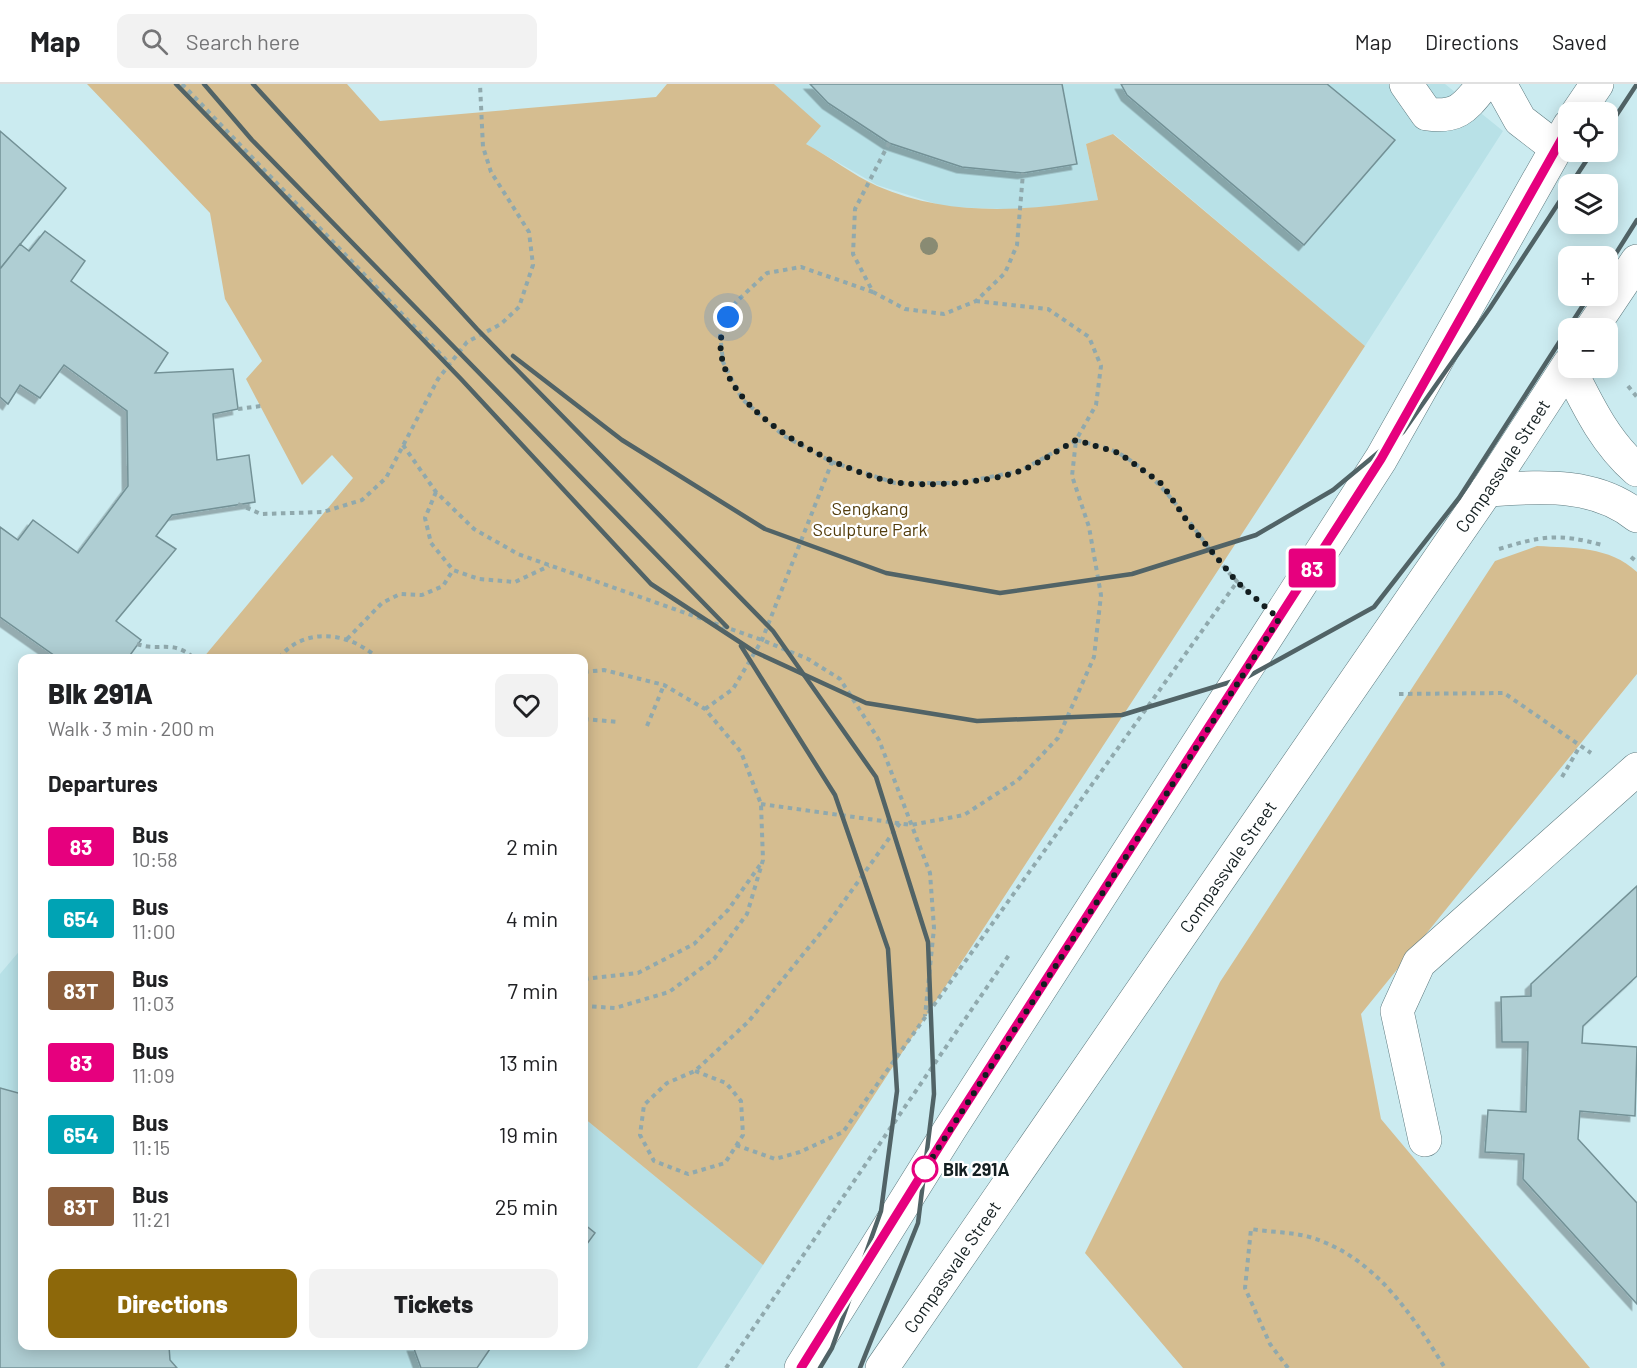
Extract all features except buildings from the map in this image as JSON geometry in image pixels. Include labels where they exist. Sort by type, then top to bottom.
[{"type":"street","points":[[1406,84],[1427,114],[1445,117],[1464,108],[1484,84]]},
{"type":"street","points":[[1500,84],[1520,120],[1558,135]]},
{"type":"street","points":[[1585,102],[1597,84]]},
{"type":"street","points":[[801,1368],[950,1129],[1381,459],[1558,144]]},
{"type":"street","points":[[1599,318],[1637,261]]},
{"type":"street","name":"Compassvale Street","points":[[882,1368],[1487,490],[1561,378]]},
{"type":"street","points":[[1575,378],[1599,426],[1621,456],[1637,470]]},
{"type":"street","points":[[1487,490],[1542,487],[1595,493],[1637,516]]},
{"type":"street","points":[[1425,1140],[1397,1011],[1419,963],[1632,772]]},
{"type":"path","points":[[182,84],[450,364]]},
{"type":"path","points":[[238,504],[261,514],[313,513],[362,500],[386,478],[438,379],[467,342],[501,324],[519,307],[533,265],[529,232],[491,172],[483,147],[480,84]]},
{"type":"path","points":[[873,292],[853,254],[855,209],[889,143]]},
{"type":"path","points":[[1023,173],[1017,245],[1005,273],[976,301],[944,314],[905,309],[873,292],[801,267],[766,273],[736,302],[720,333],[723,362],[742,399],[784,436],[832,462],[895,483],[959,483],[1020,471],[1076,440],[1119,453],[1162,484],[1189,524],[1237,582],[1279,619]]},
{"type":"path","points":[[761,804],[911,825],[964,814],[1017,780],[1058,738],[1094,657],[1101,595],[1089,527],[1072,476],[1076,440],[1096,405],[1101,366],[1089,337],[1048,309],[976,301]]},
{"type":"path","points":[[238,409],[261,406]]},
{"type":"path","points":[[403,445],[436,492],[474,529],[518,554],[762,640],[808,659],[840,679],[879,740],[930,873],[934,928],[925,1016]]},
{"type":"path","points":[[705,709],[733,689],[762,640],[832,462]]},
{"type":"path","points":[[436,492],[425,518],[431,543],[453,570],[479,579],[515,582],[550,566]]},
{"type":"path","points":[[1496,550],[1535,537],[1576,538],[1605,546]]},
{"type":"path","points":[[1624,551],[1637,562]]},
{"type":"path","points":[[347,639],[382,603],[400,594],[422,595],[442,586],[453,570]]},
{"type":"path","points":[[736,1145],[775,1159],[800,1152],[843,1132],[1237,582]]},
{"type":"path","points":[[284,654],[302,641],[325,636],[347,639],[366,648],[372,654]]},
{"type":"path","points":[[137,644],[150,648],[170,645],[189,654]]},
{"type":"path","points":[[588,672],[604,670],[664,685],[705,709],[741,752],[761,804],[763,861],[747,914],[714,959],[669,992],[615,1008],[588,1006]]},
{"type":"path","points":[[646,726],[664,685]]},
{"type":"path","points":[[1392,694],[1504,693],[1580,746],[1632,772]]},
{"type":"path","points":[[588,719],[619,722]]},
{"type":"path","points":[[1562,777],[1580,746]]},
{"type":"path","points":[[695,1071],[726,1083],[741,1101],[743,1135],[725,1163],[688,1173],[654,1161],[640,1135],[644,1105],[667,1083],[695,1071],[748,1022],[827,925],[900,823]]},
{"type":"path","points":[[588,979],[638,973],[694,944],[728,910],[763,861]]},
{"type":"path","points":[[1288,1368],[1270,1344],[1245,1288],[1251,1229],[1306,1236],[1336,1248],[1382,1278],[1417,1322],[1445,1368]]},
{"type":"shaded area","points":[[774,84],[1445,84],[1503,131],[1365,346],[1114,134],[1086,144],[1098,200],[1032,210],[946,207],[877,185],[806,144]]},
{"type":"shaded area","points":[[18,953],[18,1350],[588,1350],[588,1121],[763,1265],[697,1368],[0,1368],[0,974]]},
{"type":"green space","name":"Sengkang Sculpture Park","points":[[87,84],[347,84],[380,121],[656,97],[667,84],[774,84],[821,126],[806,144],[877,186],[931,203],[958,207],[1014,209],[1098,200],[1086,144],[1113,134],[1365,346],[763,1265],[588,1121],[588,654],[206,654],[353,478],[332,455],[302,485],[246,379],[262,361],[225,299],[210,213]]},
{"type":"green space","points":[[1537,546],[1577,548],[1603,553],[1626,563],[1637,572],[1637,674],[1361,1014],[1381,1119],[1590,1368],[1183,1368],[1085,1253],[1220,982],[1495,561]]},
{"type":"railway","points":[[176,84],[461,379],[651,584],[755,652],[866,703],[977,721],[1122,715],[1247,677],[1374,607],[1459,498],[1583,306]]},
{"type":"railway","points":[[204,84],[252,140],[727,627]]},
{"type":"railway","points":[[253,84],[477,329],[773,631],[876,777],[928,942],[934,1094],[918,1223],[860,1368]]},
{"type":"railway","points":[[1618,113],[1637,84]]},
{"type":"railway","points":[[1578,174],[1585,162]]},
{"type":"railway","points":[[513,356],[622,440],[765,529],[886,573],[1000,593],[1132,574],[1256,535],[1333,490],[1403,432],[1490,308],[1558,204]]},
{"type":"railway","points":[[1618,250],[1637,220]]},
{"type":"railway","points":[[741,646],[835,795],[888,949],[897,1091],[881,1211],[832,1348],[820,1368]]},
{"type":"bus line","name":"83","points":[[801,1368],[950,1129],[1381,459],[1558,142]]},
{"type":"place","name":"Blk 291A","points":[[925,1169]]},
{"type":"route","points":[[728,317],[720,333],[723,362],[742,399],[784,436],[832,462],[895,483],[959,483],[1020,471],[1076,440],[1119,453],[1162,484],[1189,524],[1237,582],[1279,619],[925,1169]]}]
